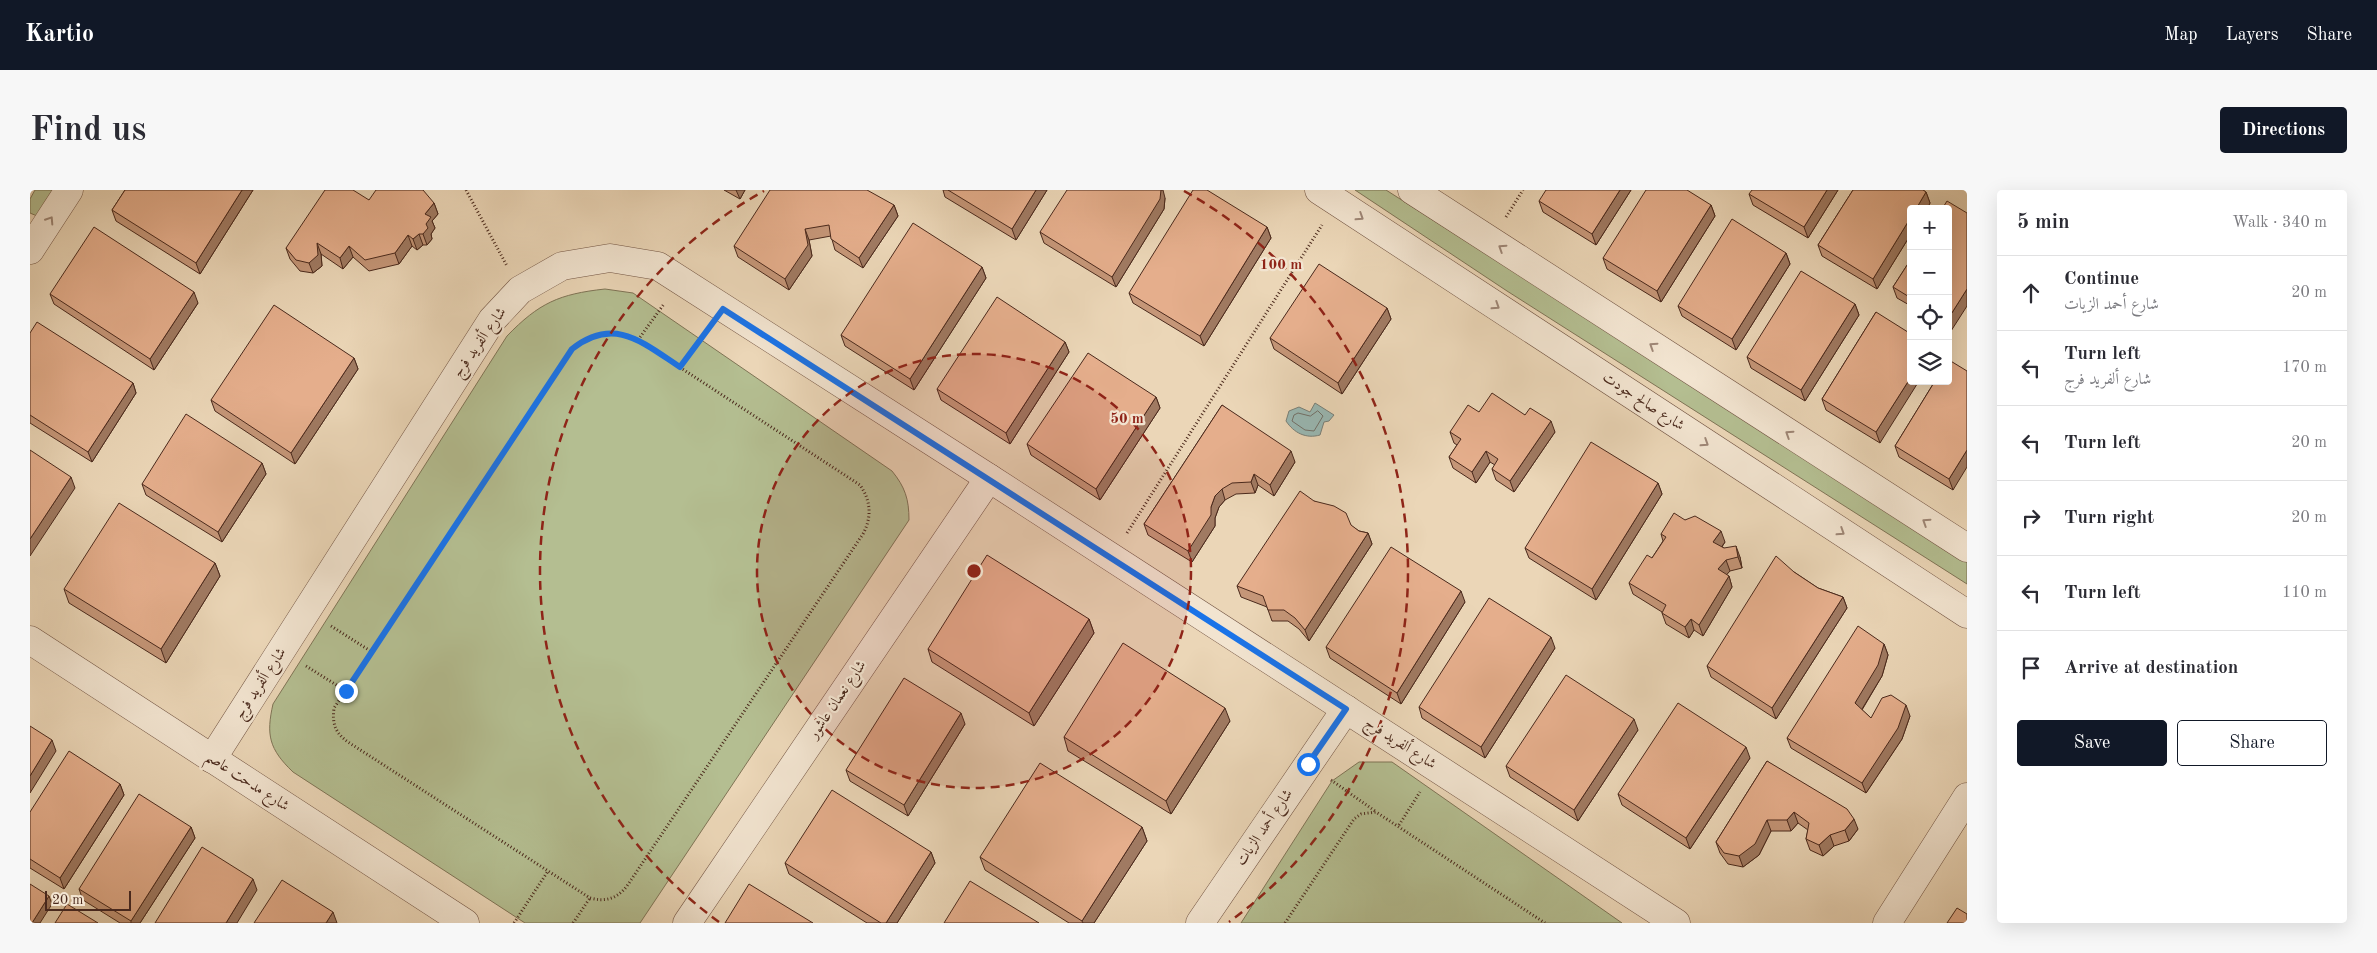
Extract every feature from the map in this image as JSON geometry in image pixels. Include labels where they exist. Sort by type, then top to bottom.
[{"type":"street","points":[[30,250],[69,190]]},
{"type":"street","points":[[1412,190],[1967,548]]},
{"type":"street","name":"شارع صالح جودت","points":[[1328,196],[1967,614]]},
{"type":"street","name":"شارع ألفريد فرج","points":[[212,759],[492,320],[520,290],[562,266],[610,258],[658,266],[1676,923]]},
{"type":"street","name":"شارع نعمان عاشور","points":[[687,923],[989,478]]},
{"type":"street","name":"شارع مدحت عاصم","points":[[30,640],[465,923]]},
{"type":"street","name":"شارع أحمد الزيات","points":[[1200,923],[1346,709]]},
{"type":"street","points":[[1887,923],[1967,797]]},
{"type":"path","points":[[466,190],[520,290]]},
{"type":"path","points":[[1111,557],[1328,196]]},
{"type":"path","points":[[638,340],[681,281]]},
{"type":"path","points":[[680,367],[723,309]]},
{"type":"path","points":[[601,334],[623,334],[638,340],[860,485],[866,494],[870,515],[863,534],[627,886],[617,896],[604,901],[590,898],[342,738],[333,724],[333,716],[334,708],[572,349],[586,339],[601,334]]},
{"type":"path","points":[[308,611],[372,652]]},
{"type":"path","points":[[282,650],[346,691]]},
{"type":"path","points":[[1308,764],[1376,812],[1399,825],[1545,923]]},
{"type":"path","points":[[1399,825],[1437,767]]},
{"type":"path","points":[[1285,923],[1354,819],[1361,814],[1376,812]]},
{"type":"path","points":[[514,923],[548,871]]},
{"type":"path","points":[[573,923],[590,898]]},
{"type":"green space","points":[[35,190],[53,190],[37,216],[30,213],[30,199]]},
{"type":"green space","points":[[1355,190],[1386,190],[1967,561],[1967,584],[1507,291]]},
{"type":"green space","points":[[605,289],[633,293],[892,471],[900,482],[905,494],[909,520],[640,923],[525,923],[293,772],[274,749],[270,733],[271,715],[273,704],[507,336],[529,315],[551,302],[562,297]]},
{"type":"green space","points":[[1359,762],[1392,762],[1622,923],[1241,923],[1332,781]]},
{"type":"water","points":[[1315,403],[1334,415],[1329,421],[1324,422],[1320,435],[1310,436],[1301,434],[1286,421],[1289,411],[1299,407],[1310,412]]},
{"type":"building","points":[[125,190],[242,190],[196,263],[112,210]]},
{"type":"building","points":[[325,190],[353,190],[369,200],[376,190],[423,190],[434,203],[425,214],[431,217],[426,224],[428,228],[423,234],[419,234],[413,239],[408,235],[395,253],[365,260],[349,246],[340,258],[317,243],[318,255],[309,263],[296,260],[286,248]]},
{"type":"building","points":[[770,190],[867,190],[894,205],[859,258],[831,239],[829,225],[805,229],[808,245],[785,279],[734,246]]},
{"type":"building","points":[[948,190],[1036,190],[1012,229]]},
{"type":"building","points":[[1067,190],[1161,190],[1160,199],[1112,277],[1040,232]]},
{"type":"building","points":[[1193,190],[1207,190],[1267,227],[1200,336],[1129,293]]},
{"type":"building","points":[[1546,190],[1620,190],[1592,234],[1539,201]]},
{"type":"building","points":[[1646,190],[1687,190],[1711,205],[1657,291],[1603,258]]},
{"type":"building","points":[[1752,190],[1827,190],[1804,227],[1749,194]]},
{"type":"building","points":[[1853,190],[1923,190],[1926,192],[1918,205],[1907,205],[1907,224],[1873,279],[1818,245]]},
{"type":"building","points":[[1947,201],[1967,213],[1967,289],[1952,313],[1952,205],[1944,205]]},
{"type":"building","points":[[1732,219],[1786,253],[1732,339],[1678,306]]},
{"type":"building","points":[[913,223],[982,267],[910,379],[841,335]]},
{"type":"building","points":[[94,227],[194,292],[150,359],[50,294]]},
{"type":"building","points":[[1319,264],[1387,308],[1338,383],[1270,338]]},
{"type":"building","points":[[1907,265],[1907,296],[1893,287]]},
{"type":"building","points":[[1801,271],[1855,304],[1801,390],[1747,357]]},
{"type":"building","points":[[997,297],[1065,342],[1006,433],[937,389]]},
{"type":"building","points":[[274,305],[354,358],[291,453],[211,400]]},
{"type":"building","points":[[1876,312],[1907,331],[1907,383],[1876,432],[1822,399]]},
{"type":"building","points":[[37,322],[133,383],[88,452],[30,415],[30,333]]},
{"type":"building","points":[[1088,353],[1156,397],[1096,489],[1027,444]]},
{"type":"building","points":[[1952,362],[1967,371],[1967,450],[1949,479],[1895,446],[1933,385],[1952,385]]},
{"type":"building","points":[[1492,393],[1525,415],[1530,408],[1551,421],[1510,481],[1492,469],[1498,459],[1486,451],[1472,472],[1449,457],[1461,439],[1450,432],[1468,405],[1479,412]]},
{"type":"building","points":[[1222,405],[1291,451],[1270,485],[1254,474],[1251,482],[1232,483],[1222,489],[1215,496],[1211,507],[1211,515],[1188,551],[1144,524]]},
{"type":"building","points":[[186,414],[262,463],[218,532],[142,484]]},
{"type":"building","points":[[1591,442],[1658,483],[1592,589],[1525,548]]},
{"type":"building","points":[[30,450],[71,477],[30,539]]},
{"type":"building","points":[[1300,491],[1314,501],[1334,506],[1346,513],[1351,525],[1359,531],[1368,533],[1305,630],[1295,618],[1284,610],[1268,610],[1263,596],[1237,586]]},
{"type":"building","points":[[119,503],[215,563],[161,649],[64,589]]},
{"type":"building","points":[[1674,513],[1685,520],[1695,516],[1721,531],[1713,542],[1724,548],[1736,546],[1738,557],[1726,560],[1718,569],[1729,576],[1699,625],[1691,619],[1685,627],[1662,613],[1666,605],[1629,583],[1647,555],[1652,558],[1666,537],[1661,534]]},
{"type":"building","points":[[1391,547],[1461,591],[1397,693],[1326,647]]},
{"type":"building","points":[[987,555],[1089,619],[1029,713],[928,649]]},
{"type":"building","points":[[1776,556],[1794,572],[1818,588],[1843,597],[1772,708],[1707,666]]},
{"type":"building","points":[[1489,598],[1551,637],[1481,747],[1419,707]]},
{"type":"building","points":[[1858,626],[1884,644],[1878,665],[1855,703],[1871,718],[1882,698],[1891,695],[1906,705],[1898,728],[1862,783],[1787,738]]},
{"type":"building","points":[[1123,643],[1225,708],[1166,801],[1064,737]]},
{"type":"building","points":[[1566,675],[1634,719],[1574,810],[1506,766]]},
{"type":"building","points":[[904,678],[961,713],[904,805],[846,770]]},
{"type":"building","points":[[1678,703],[1746,747],[1686,838],[1618,794]]},
{"type":"building","points":[[30,726],[52,740],[30,776]]},
{"type":"building","points":[[69,751],[120,784],[60,878],[30,859],[30,812]]},
{"type":"building","points":[[1767,761],[1847,809],[1854,819],[1845,830],[1830,835],[1819,845],[1806,839],[1809,823],[1794,812],[1787,820],[1767,820],[1755,844],[1739,856],[1724,853],[1716,842]]},
{"type":"building","points":[[1040,763],[1142,827],[1082,921],[980,857]]},
{"type":"building","points":[[832,790],[931,852],[886,923],[881,923],[785,863]]},
{"type":"building","points":[[139,794],[191,827],[131,921],[79,889]]},
{"type":"building","points":[[202,847],[253,879],[226,923],[155,923]]},
{"type":"building","points":[[282,880],[333,912],[326,923],[254,923]]},
{"type":"building","points":[[970,881],[1039,923],[944,923]]},
{"type":"building","points":[[30,884],[49,896],[32,923],[30,923]]},
{"type":"building","points":[[749,884],[813,923],[725,923]]},
{"type":"building","points":[[67,904],[98,923],[55,923]]},
{"type":"building","points":[[1957,908],[1967,914],[1967,923],[1947,923]]},
{"type":"route","points":[[346,691],[572,349],[590,337],[612,333],[623,334],[638,340],[680,367],[723,309],[989,478],[1346,709],[1308,764]]}]
